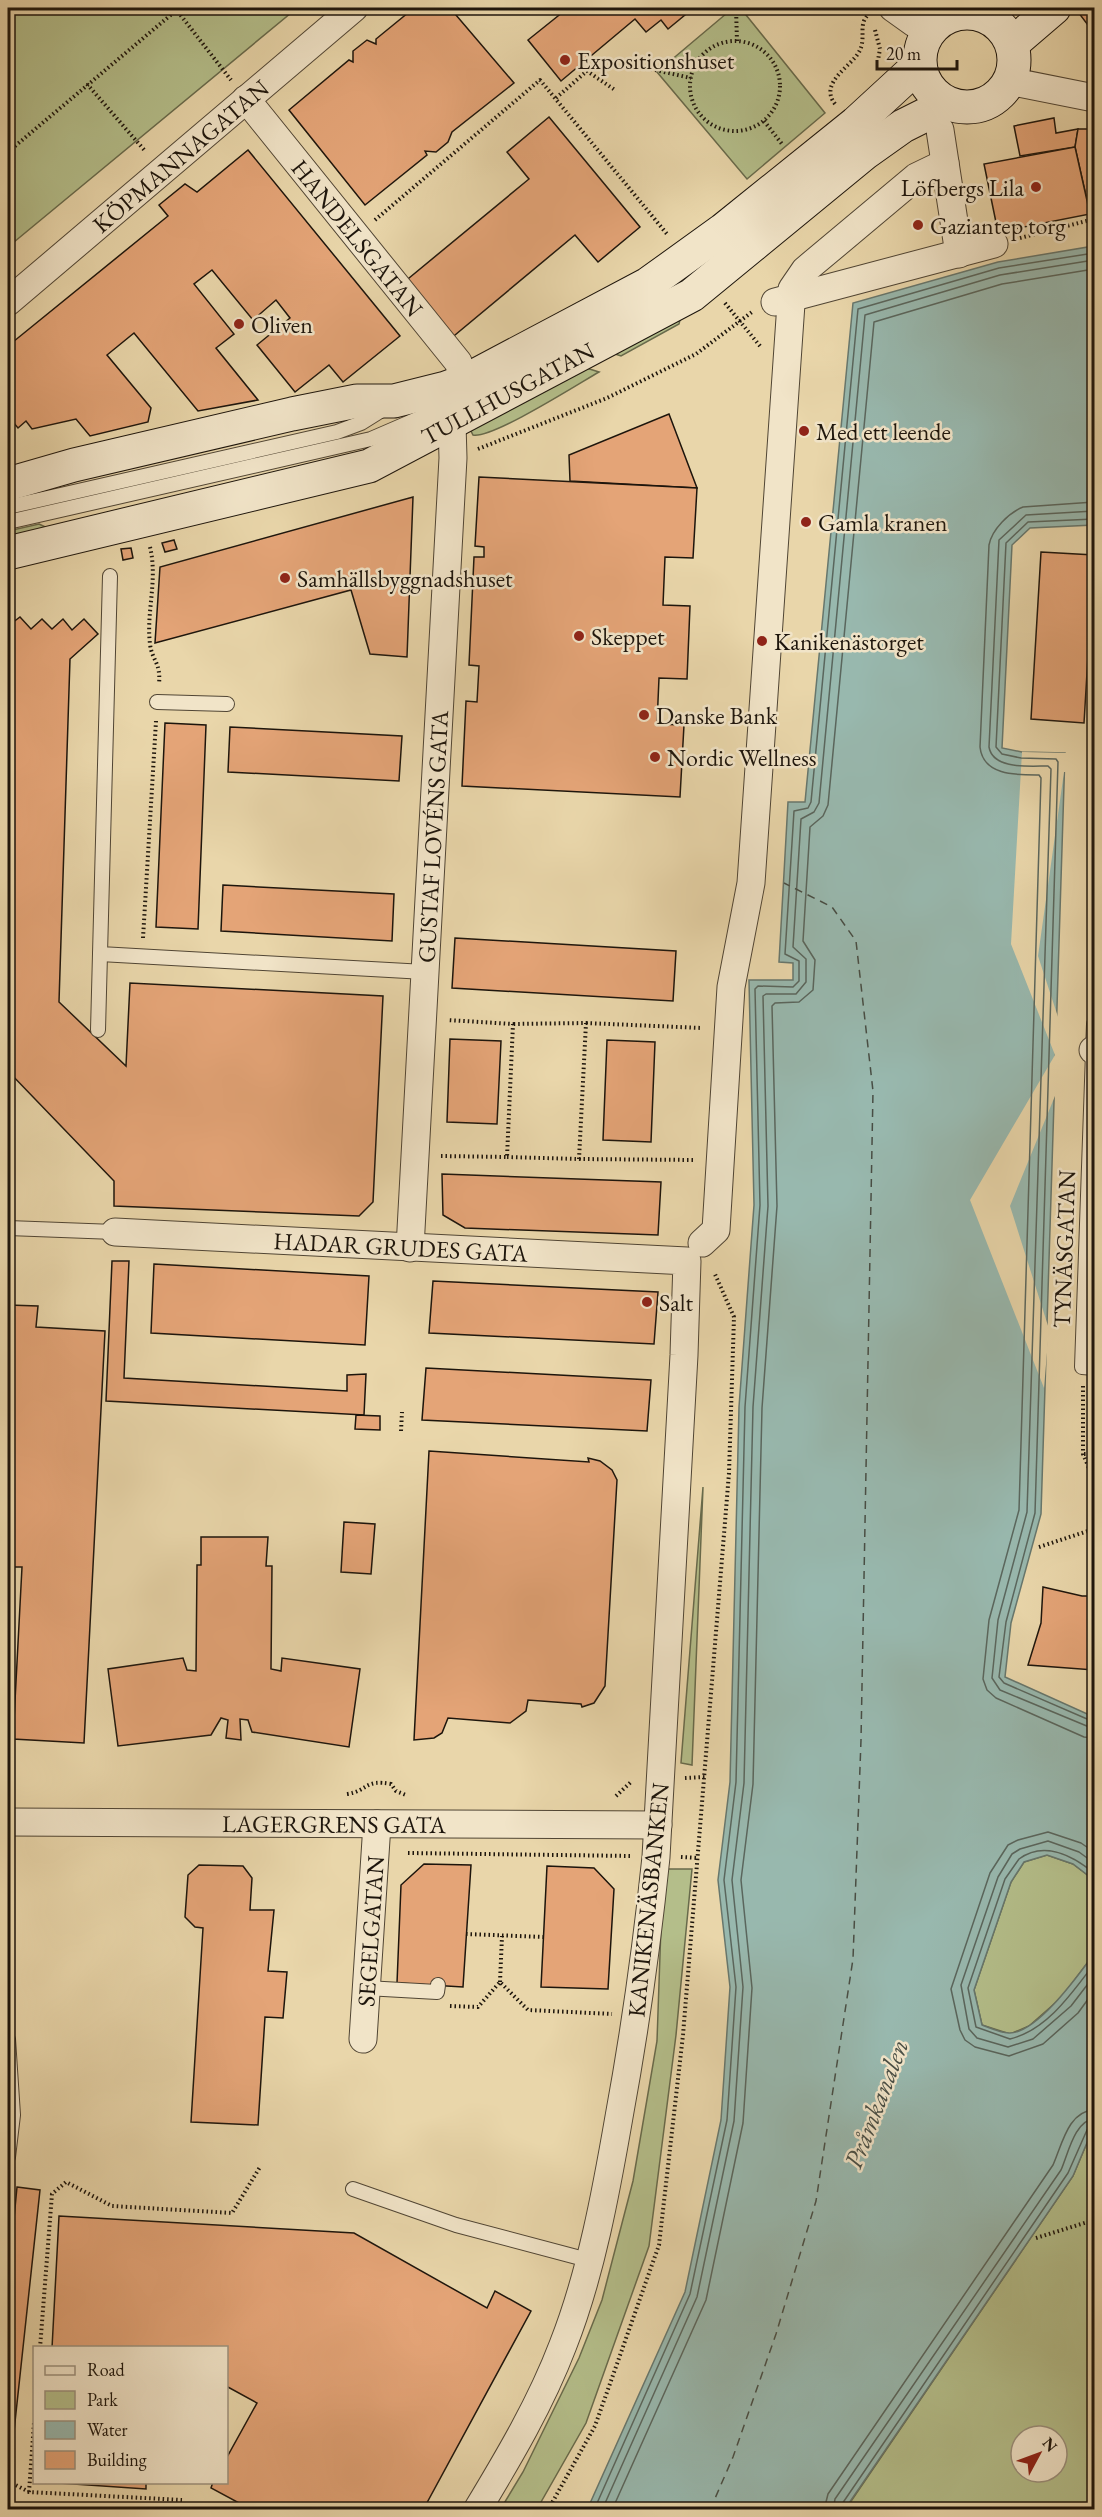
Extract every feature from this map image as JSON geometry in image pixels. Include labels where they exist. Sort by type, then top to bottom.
[{"type":"street","name":"KÖPMANNAGATAN","points":[[8,302],[354,8]]},
{"type":"street","points":[[893,8],[914,23],[930,30]]},
{"type":"street","points":[[1012,44],[1054,8]]},
{"type":"street","points":[[943,117],[985,104],[998,97],[1010,81],[1015,58],[1012,44],[993,12],[962,13],[944,18],[930,30],[923,41],[919,65],[924,81],[943,117],[945,163],[959,254]]},
{"type":"street","name":"TULLHUSGATAN","points":[[19,492],[106,457],[357,401],[394,401],[446,388],[467,388],[667,271],[723,230],[856,123],[919,65]]},
{"type":"street","points":[[1010,81],[1095,98]]},
{"type":"street","name":"HANDELSGATAN","points":[[246,99],[458,362],[467,388]]},
{"type":"street","name":"TULLHUSGATAN","points":[[8,553],[369,466],[452,424],[566,353],[692,295],[865,153],[903,126],[943,117]]},
{"type":"street","points":[[694,1252],[716,1230],[731,987],[751,883],[781,301],[805,270],[916,177],[945,163]]},
{"type":"street","points":[[781,301],[994,244]]},
{"type":"street","name":"GUSTAF LOVÉNS GATA","points":[[410,1248],[453,458],[452,424]]},
{"type":"street","name":"HADAR GRUDES GATA","points":[[115,1232],[410,1248],[694,1252]]},
{"type":"street","name":"KANIKENÄSBANKEN","points":[[477,2510],[514,2449],[563,2345],[603,2210],[628,2069],[648,1937],[658,1825],[684,1355],[694,1252]]},
{"type":"street","name":"LAGERGRENS GATA","points":[[8,1822],[658,1825]]},
{"type":"street","name":"SEGELGATAN","points":[[363,2039],[377,1824]]},
{"type":"lane","points":[[1012,44],[1040,8]]},
{"type":"lane","points":[[8,522],[371,439],[467,388]]},
{"type":"lane","points":[[99,1030],[110,576]]},
{"type":"lane","points":[[157,702],[227,704]]},
{"type":"lane","points":[[100,954],[425,972]]},
{"type":"lane","name":"TYNÄSGATAN","points":[[1088,1368],[1094,1041]]},
{"type":"lane","points":[[8,1228],[115,1232]]},
{"type":"lane","points":[[366,1988],[437,1992],[438,1985]]},
{"type":"lane","points":[[8,2039],[13,2115],[8,2157]]},
{"type":"lane","points":[[353,2189],[456,2225],[588,2260]]},
{"type":"path","points":[[8,152],[177,8],[246,99]]},
{"type":"path","points":[[736,8],[737,41]]},
{"type":"path","points":[[840,108],[833,101],[832,82],[859,52],[865,17],[879,40],[880,55],[875,66]]},
{"type":"path","points":[[737,41],[752,44],[765,52],[775,64],[780,79],[780,95],[774,109],[764,121],[751,129],[735,132],[720,129],[706,121],[696,109],[691,94],[691,78],[695,66],[712,48],[737,41]]},
{"type":"path","points":[[642,67],[691,78]]},
{"type":"path","points":[[556,98],[587,71],[615,90]]},
{"type":"path","points":[[356,237],[540,80],[673,241]]},
{"type":"path","points":[[87,84],[162,171]]},
{"type":"path","points":[[764,121],[784,146]]},
{"type":"path","points":[[994,244],[1095,219]]},
{"type":"path","points":[[722,299],[762,349]]},
{"type":"path","points":[[475,450],[607,398],[696,354],[760,307],[781,301]]},
{"type":"path","points":[[141,957],[160,669],[150,645],[154,564],[149,545]]},
{"type":"path","points":[[422,1018],[513,1024],[586,1023],[713,1028]]},
{"type":"path","points":[[579,1159],[586,1023]]},
{"type":"path","points":[[507,1157],[513,1024]]},
{"type":"path","points":[[415,1156],[706,1161]]},
{"type":"path","points":[[1088,1368],[1084,1454],[1095,1480]]},
{"type":"path","points":[[401,1431],[402,1412]]},
{"type":"path","points":[[1084,1454],[1095,1454]]},
{"type":"path","points":[[1039,1547],[1095,1529]]},
{"type":"path","points":[[466,1934],[544,1937]]},
{"type":"path","points":[[442,2005],[478,2007],[500,1982],[502,1935]]},
{"type":"path","points":[[500,1982],[528,2010],[611,2014]]},
{"type":"path","points":[[40,2346],[51,2194],[66,2182],[112,2206],[232,2213],[260,2167]]},
{"type":"path","points":[[1036,2238],[1095,2220]]},
{"type":"path","points":[[29,2492],[33,2437]]},
{"type":"path","points":[[8,2481],[29,2492],[182,2500]]},
{"type":"green space","points":[[8,8],[297,8],[8,247]]},
{"type":"green space","points":[[733,8],[742,10],[825,113],[747,179],[657,72]]},
{"type":"green space","points":[[683,308],[679,324],[621,356],[606,351]]},
{"type":"green space","points":[[580,366],[599,372],[498,429],[473,435],[471,431],[476,425]]},
{"type":"green space","points":[[39,524],[58,533],[8,546],[8,531]]},
{"type":"green space","points":[[703,1487],[692,1765],[681,1763]]},
{"type":"green space","points":[[1047,1855],[1073,1864],[1094,1880],[1094,1954],[1062,1997],[1029,2026],[1010,2034],[982,2025],[974,1990],[1011,1882],[1024,1862]]},
{"type":"green space","points":[[663,1869],[692,1869],[676,2035],[649,2246],[586,2423],[537,2509],[500,2510],[523,2472],[579,2358],[602,2300],[633,2181],[657,2041]]},
{"type":"green space","points":[[1094,2126],[1094,2509],[845,2510],[1073,2176]]},
{"type":"water","name":"Pråmkanalen","points":[[1094,246],[1094,525],[1030,528],[1012,545],[1002,748],[1022,752],[1065,753],[1041,1514],[1011,1623],[1005,1677],[1094,1717],[1094,1880],[1073,1864],[1047,1855],[1024,1862],[1011,1882],[974,1990],[982,2025],[1006,2033],[1020,2031],[1044,2014],[1094,1954],[1094,2126],[1073,2176],[845,2509],[587,2510],[685,2292],[721,2120],[730,1987],[718,1880],[730,1782],[739,1407],[754,1205],[749,980],[793,980],[793,963],[779,962],[788,802],[805,802],[853,303],[998,262]]},
{"type":"pier","points":[[1022,752],[1068,753],[1038,956],[1059,1020],[1057,1091],[1010,1206],[1049,1329],[1044,1388],[970,1200],[1055,1055],[1011,944]]},
{"type":"building","points":[[414,8],[450,8],[514,83],[452,132],[448,142],[436,152],[425,151],[427,155],[365,205],[289,110],[349,60],[353,62],[353,51],[367,40],[376,44],[376,39]]},
{"type":"building","name":"Expositionshuset","points":[[568,8],[690,8],[691,10],[668,29],[661,20],[646,32],[635,19],[561,81],[528,40]]},
{"type":"building","points":[[1083,8],[1094,8],[1094,33],[1078,12]]},
{"type":"building","points":[[549,117],[640,227],[598,262],[575,235],[449,340],[403,283],[529,179],[507,152]]},
{"type":"building","points":[[1054,118],[1056,133],[1078,129],[1075,147],[1020,156],[1014,126]]},
{"type":"building","points":[[1078,129],[1094,129],[1094,209],[1089,209],[1075,147]]},
{"type":"building","name":"Löfbergs Lila","points":[[1075,147],[1090,214],[998,232],[984,164]]},
{"type":"building","points":[[248,150],[400,336],[343,382],[329,365],[295,392],[257,345],[290,318],[276,300],[253,320],[212,270],[194,284],[234,334],[216,348],[258,400],[198,411],[134,333],[107,355],[151,408],[148,422],[90,436],[76,419],[32,429],[26,421],[18,428],[8,416],[8,346],[168,216],[159,205],[185,184],[197,192]]},
{"type":"building","points":[[669,414],[697,488],[570,481],[569,455]]},
{"type":"building","name":"Skeppet","points":[[479,477],[697,488],[693,558],[665,557],[663,605],[690,606],[687,679],[659,678],[657,724],[684,725],[680,797],[462,786],[466,701],[477,702],[479,666],[469,665],[474,557],[484,557],[484,547],[475,546]]},
{"type":"building","name":"Samhällsbyggnadshuset","points":[[413,497],[407,657],[370,654],[351,590],[155,643],[160,567]]},
{"type":"building","points":[[174,540],[177,549],[165,552],[162,543]]},
{"type":"building","points":[[131,548],[133,558],[123,560],[121,549]]},
{"type":"building","points":[[1041,552],[1094,555],[1084,723],[1031,719]]},
{"type":"building","points":[[20,617],[31,629],[42,619],[52,629],[63,619],[72,630],[84,619],[98,634],[70,659],[59,1002],[126,1066],[130,983],[383,996],[373,1202],[359,1216],[114,1206],[114,1181],[8,1071],[8,626]]},
{"type":"building","points":[[165,723],[206,725],[198,929],[156,927]]},
{"type":"building","points":[[230,727],[402,736],[399,781],[228,772]]},
{"type":"building","points":[[223,885],[394,894],[392,941],[221,931]]},
{"type":"building","points":[[455,938],[676,951],[673,1001],[452,988]]},
{"type":"building","points":[[450,1039],[501,1041],[497,1124],[447,1122]]},
{"type":"building","points":[[607,1040],[655,1042],[651,1142],[603,1140]]},
{"type":"building","points":[[442,1174],[661,1182],[658,1235],[465,1228],[443,1215]]},
{"type":"building","points":[[112,1261],[129,1261],[124,1378],[347,1391],[347,1375],[366,1374],[364,1415],[106,1401]]},
{"type":"building","points":[[154,1264],[369,1276],[365,1345],[151,1333]]},
{"type":"building","points":[[433,1281],[658,1292],[654,1344],[429,1333]]},
{"type":"building","points":[[8,1305],[38,1306],[36,1327],[105,1331],[84,1743],[13,1739],[22,1567],[8,1567]]},
{"type":"building","points":[[426,1368],[651,1380],[647,1431],[422,1420]]},
{"type":"building","points":[[356,1415],[380,1416],[380,1430],[355,1429]]},
{"type":"building","points":[[429,1451],[589,1462],[588,1458],[600,1461],[612,1470],[617,1480],[605,1686],[594,1703],[582,1707],[581,1704],[528,1700],[526,1711],[510,1723],[448,1718],[442,1733],[434,1738],[414,1740]]},
{"type":"building","points":[[344,1522],[375,1524],[371,1574],[341,1572]]},
{"type":"building","points":[[201,1537],[268,1537],[266,1566],[272,1566],[271,1669],[281,1671],[282,1658],[360,1669],[349,1747],[252,1732],[248,1720],[240,1719],[241,1740],[226,1738],[228,1720],[221,1718],[211,1735],[118,1746],[108,1669],[183,1658],[187,1670],[196,1671],[197,1565],[201,1565]]},
{"type":"building","points":[[1043,1587],[1082,1596],[1094,1596],[1094,1670],[1028,1665],[1041,1623]]},
{"type":"building","points":[[424,1864],[471,1865],[463,1987],[397,1983],[401,1885]]},
{"type":"building","points":[[199,1865],[243,1866],[252,1878],[250,1910],[274,1910],[268,1971],[287,1972],[283,2018],[265,2017],[258,2125],[191,2122],[203,1928],[195,1927],[185,1917],[188,1875]]},
{"type":"building","points":[[547,1866],[594,1868],[614,1889],[608,1989],[541,1987]]},
{"type":"building","points":[[17,2187],[40,2190],[11,2459],[8,2458],[8,2281]]},
{"type":"building","points":[[59,2216],[354,2233],[487,2308],[495,2291],[531,2311],[423,2510],[252,2510],[211,2488],[212,2484],[228,2484],[228,2455],[257,2403],[228,2387],[228,2346],[52,2346]]},
{"type":"building","points":[[73,2484],[146,2484],[146,2489]]},
{"type":"ferry route","points":[[710,2510],[733,2457],[776,2334],[816,2201],[853,1959],[861,1740],[873,1091],[856,941],[832,907],[784,883]]},
{"type":"place","name":"Expositionshuset","points":[[565,60]]},
{"type":"place","name":"Löfbergs Lila","points":[[1036,187]]},
{"type":"place","name":"Gaziantep torg","points":[[918,225]]},
{"type":"place","name":"Oliven","points":[[239,324]]},
{"type":"place","name":"Med ett leende","points":[[804,431]]},
{"type":"place","name":"Gamla kranen","points":[[806,522]]},
{"type":"place","name":"Samhällsbyggnadshuset","points":[[285,578]]},
{"type":"place","name":"Skeppet","points":[[579,636]]},
{"type":"place","name":"Kanikenästorget","points":[[762,641]]},
{"type":"place","name":"Danske Bank","points":[[644,715]]},
{"type":"place","name":"Nordic Wellness","points":[[655,757]]},
{"type":"place","name":"Salt","points":[[647,1302]]}]
